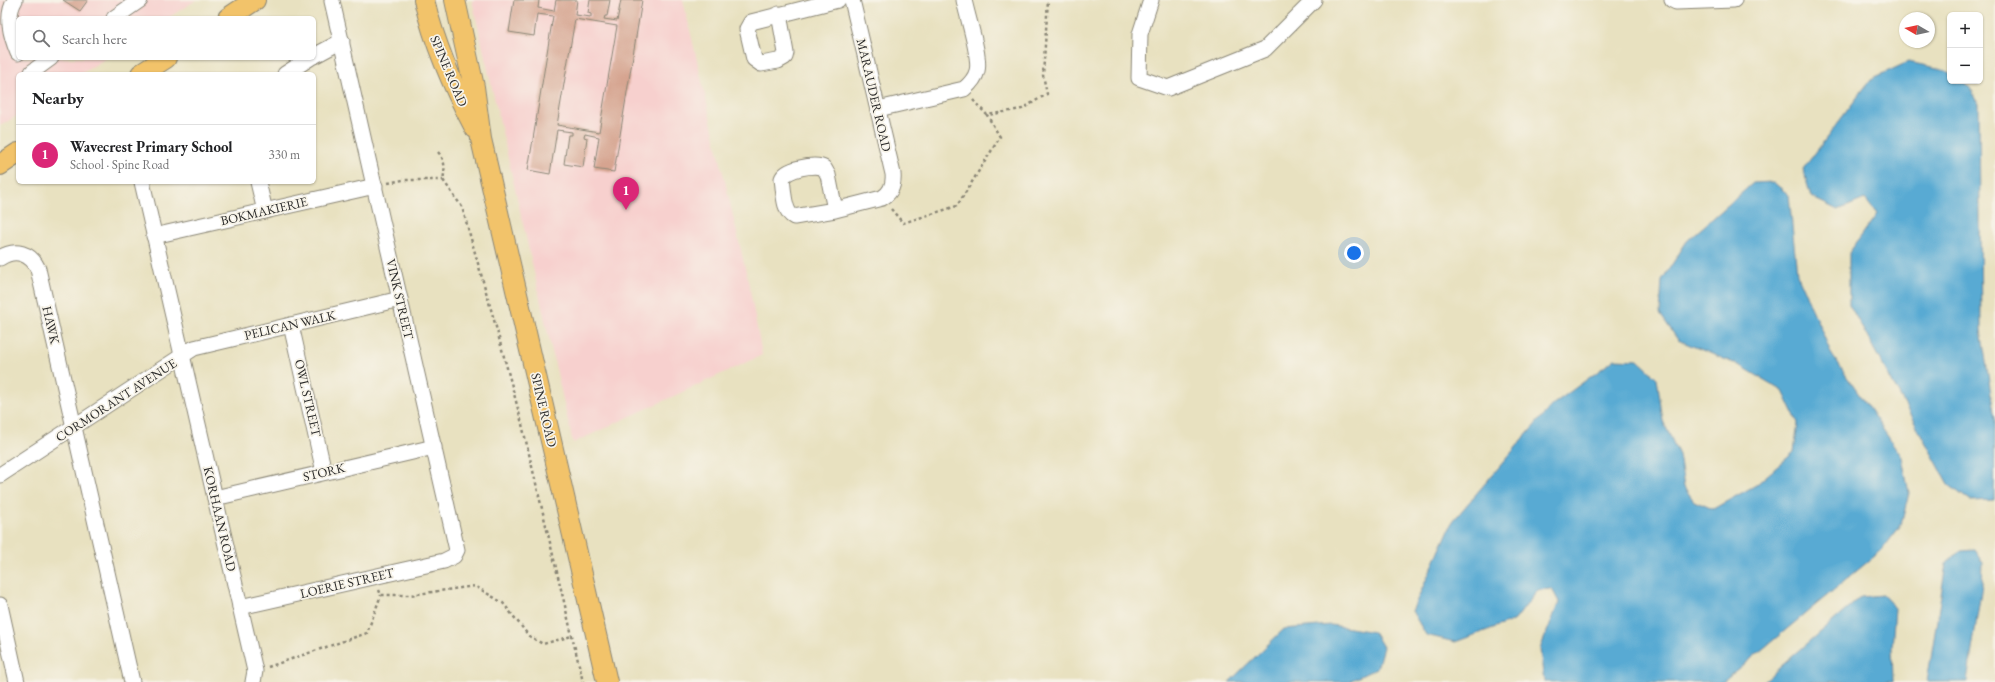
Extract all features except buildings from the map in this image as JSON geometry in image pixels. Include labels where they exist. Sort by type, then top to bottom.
[{"type":"main road","points":[[231,16],[255,0]]},
{"type":"main road","name":"SPINE ROAD","points":[[424,0],[429,21],[448,74],[481,139]]},
{"type":"main road","name":"SPINE ROAD","points":[[455,0],[474,87],[481,139],[607,682]]},
{"type":"main road","points":[[144,72],[163,60]]},
{"type":"main road","points":[[0,164],[16,154]]},
{"type":"street","points":[[15,0],[11,6],[9,15],[16,45]]},
{"type":"street","points":[[117,16],[140,0]]},
{"type":"street","points":[[779,14],[838,0]]},
{"type":"street","name":"MARAUDER ROAD","points":[[852,0],[893,174],[893,183],[886,194]]},
{"type":"street","points":[[878,109],[964,89],[973,80],[978,65],[964,0]]},
{"type":"street","points":[[1151,0],[1140,34],[1139,78],[1168,88],[1265,49],[1314,0]]},
{"type":"street","points":[[1672,0],[1676,2],[1734,0]]},
{"type":"street","name":"VINK STREET","points":[[332,1],[456,546],[454,556]]},
{"type":"street","points":[[316,55],[342,41]]},
{"type":"street","points":[[22,60],[31,72]]},
{"type":"street","points":[[33,72],[48,60]]},
{"type":"street","points":[[288,72],[307,60]]},
{"type":"street","name":"CORMORANT AVENUE","points":[[0,475],[182,357],[142,184]]},
{"type":"street","points":[[258,184],[265,211]]},
{"type":"street","name":"BOKMAKIERIE","points":[[154,236],[375,186]]},
{"type":"street","points":[[835,210],[886,194]]},
{"type":"street","name":"HAWK","points":[[0,258],[10,253],[24,254],[35,263],[38,269],[74,427]]},
{"type":"street","name":"PELICAN WALK","points":[[182,357],[194,348],[209,344],[400,299]]},
{"type":"street","name":"OWL STREET","points":[[291,325],[324,472]]},
{"type":"street","name":"KORHAAN ROAD","points":[[182,357],[240,607],[254,676]]},
{"type":"street","points":[[74,427],[132,682]]},
{"type":"street","name":"STORK","points":[[215,498],[434,447]]},
{"type":"street","name":"LOERIE STREET","points":[[240,607],[444,560],[454,556]]},
{"type":"street","points":[[0,605],[18,682]]},
{"type":"path","points":[[987,115],[1022,108],[1047,94],[1043,75],[1048,0]]},
{"type":"path","points":[[886,194],[903,223],[957,206],[1000,137],[987,115],[964,89]]},
{"type":"path","points":[[438,152],[443,158],[445,166],[443,180],[462,207],[475,251],[521,420],[583,682]]},
{"type":"path","points":[[375,186],[403,180],[443,180]]},
{"type":"path","points":[[254,676],[367,633],[381,595],[374,576]]},
{"type":"path","points":[[381,595],[410,596],[475,586],[503,603],[529,636],[543,644],[572,636]]},
{"type":"shaded area","points":[[0,0],[196,0],[171,16],[16,16],[16,60],[103,60],[84,72],[16,72],[16,116],[0,126]]},
{"type":"shaded area","points":[[472,0],[683,0],[749,285],[762,355],[573,443]]},
{"type":"water","points":[[1908,62],[1942,69],[1947,72],[1947,84],[1966,84],[1969,86],[1979,104],[1981,330],[1995,419],[1994,500],[1970,501],[1949,485],[1849,304],[1849,253],[1877,214],[1865,199],[1838,210],[1811,197],[1803,169],[1871,79]]},
{"type":"water","points":[[1773,182],[1789,195],[1797,274],[1832,355],[1902,457],[1909,493],[1901,525],[1882,550],[1723,682],[1544,682],[1540,649],[1559,602],[1552,589],[1538,590],[1515,620],[1455,642],[1426,635],[1412,611],[1453,521],[1552,405],[1615,359],[1638,360],[1657,378],[1663,421],[1679,455],[1684,487],[1694,501],[1713,509],[1756,485],[1794,452],[1798,423],[1783,391],[1741,366],[1678,340],[1660,314],[1662,280],[1687,241],[1753,183]]},
{"type":"water","points":[[1974,550],[1983,563],[1982,585],[1967,682],[1927,682],[1946,564],[1961,551]]},
{"type":"water","points":[[1883,595],[1895,608],[1892,647],[1893,682],[1763,682],[1861,597]]},
{"type":"water","points":[[1331,625],[1374,632],[1383,647],[1377,668],[1348,682],[1229,682],[1284,629]]},
{"type":"place","name":"Wavecrest Primary School","points":[[626,210]]}]
